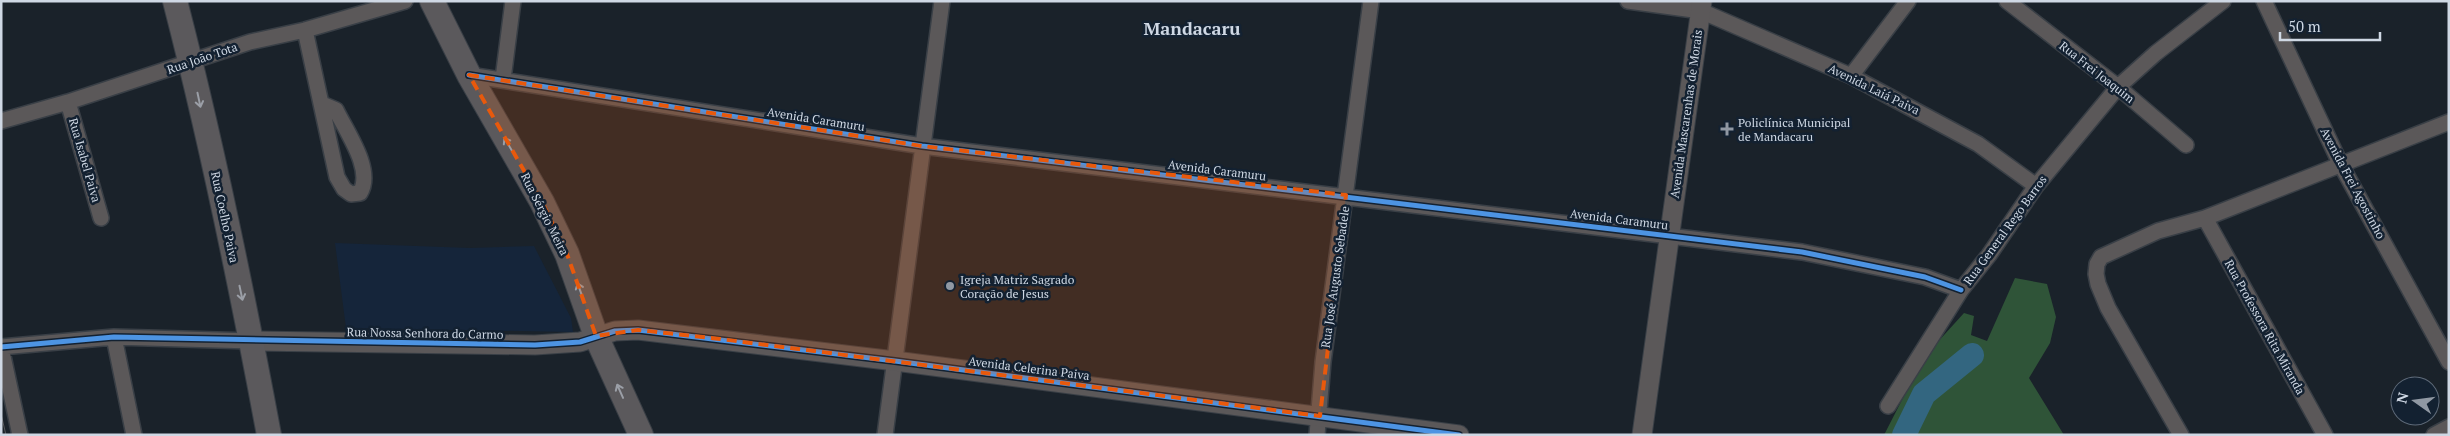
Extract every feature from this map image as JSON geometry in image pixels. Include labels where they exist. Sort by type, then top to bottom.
[{"type":"main road","name":"Rua Coelho Paiva","points":[[175,1],[191,62],[252,341],[269,435]]},
{"type":"main road","name":"Rua Sérgio Meira","points":[[432,1],[469,75],[542,202],[567,254],[596,336],[641,435]]},
{"type":"street","name":"Rua João Tota","points":[[1,121],[68,102],[250,42],[305,30],[405,1]]},
{"type":"street","points":[[503,79],[513,1]]},
{"type":"street","points":[[885,435],[942,1]]},
{"type":"street","name":"Rua José Augusto Sebadele","points":[[1316,435],[1320,416],[1323,362],[1371,1]]},
{"type":"street","name":"Avenida Laiá Paiva","points":[[1628,1],[1701,6],[1851,76],[1978,144],[2036,186]]},
{"type":"street","points":[[1851,76],[1908,1]]},
{"type":"street","name":"Rua Frei Joaquim","points":[[2006,1],[2118,87],[2186,145]]},
{"type":"street","name":"Rua General Rego Barros","points":[[1888,406],[1961,290],[1989,255],[2036,186],[2118,87],[2156,53],[2223,1]]},
{"type":"street","name":"Avenida Frei Agostinho","points":[[2264,1],[2340,163],[2449,362]]},
{"type":"street","name":"Avenida Mascarenhas de Morais","points":[[1642,435],[1701,6]]},
{"type":"street","points":[[305,30],[338,177],[344,189],[351,194],[360,193],[365,185],[364,167],[336,110],[322,104]]},
{"type":"street","name":"Avenida Caramuru","points":[[469,75],[922,146],[1802,252],[1925,276],[1961,290]]},
{"type":"street","name":"Rua Isabel Paiva","points":[[68,102],[101,218]]},
{"type":"street","points":[[2181,435],[2108,308],[2098,284],[2097,264],[2101,258],[2158,231],[2205,218],[2340,163],[2449,122]]},
{"type":"street","name":"Rua Professora Rita Miranda","points":[[2205,218],[2325,435]]},
{"type":"street","name":"Avenida Celerina Paiva","points":[[596,336],[614,331],[638,330],[895,361],[1459,435]]},
{"type":"street","name":"Rua Nossa Senhora do Carmo","points":[[252,341],[535,345],[580,342],[596,336]]},
{"type":"street","points":[[20,435],[1,347],[114,337],[252,341]]},
{"type":"street","points":[[114,337],[134,435]]},
{"type":"street","points":[[2434,435],[2449,426]]},
{"type":"highlighted area","points":[[469,75],[922,146],[1346,195],[1320,416],[720,339],[638,330],[596,336],[567,254],[542,202]]},
{"type":"shaded area","points":[[335,243],[470,248],[534,246],[571,318],[573,332],[346,328]]},
{"type":"green space","points":[[2015,278],[2047,284],[2056,317],[2050,343],[2029,378],[2064,435],[1884,435],[1924,357],[1964,313],[1974,316],[1971,335],[1987,341]]},
{"type":"waterway","points":[[1904,435],[1924,394],[1972,355]]},
{"type":"tram line","points":[[1,414],[6,435]]},
{"type":"cycle path","points":[[469,75],[922,146],[1802,252],[1925,277],[1961,290]]},
{"type":"cycle path","points":[[1,347],[114,337],[535,345],[580,342],[615,331],[638,330],[895,361],[1459,435]]},
{"type":"place","name":"Policlínica Municipal de Mandacaru","points":[[1727,129]]},
{"type":"place","name":"Igreja Matriz Sagrado Coração de Jesus","points":[[950,286]]},
{"type":"district","name":"Mandacaru","points":[[1192,28]]}]
